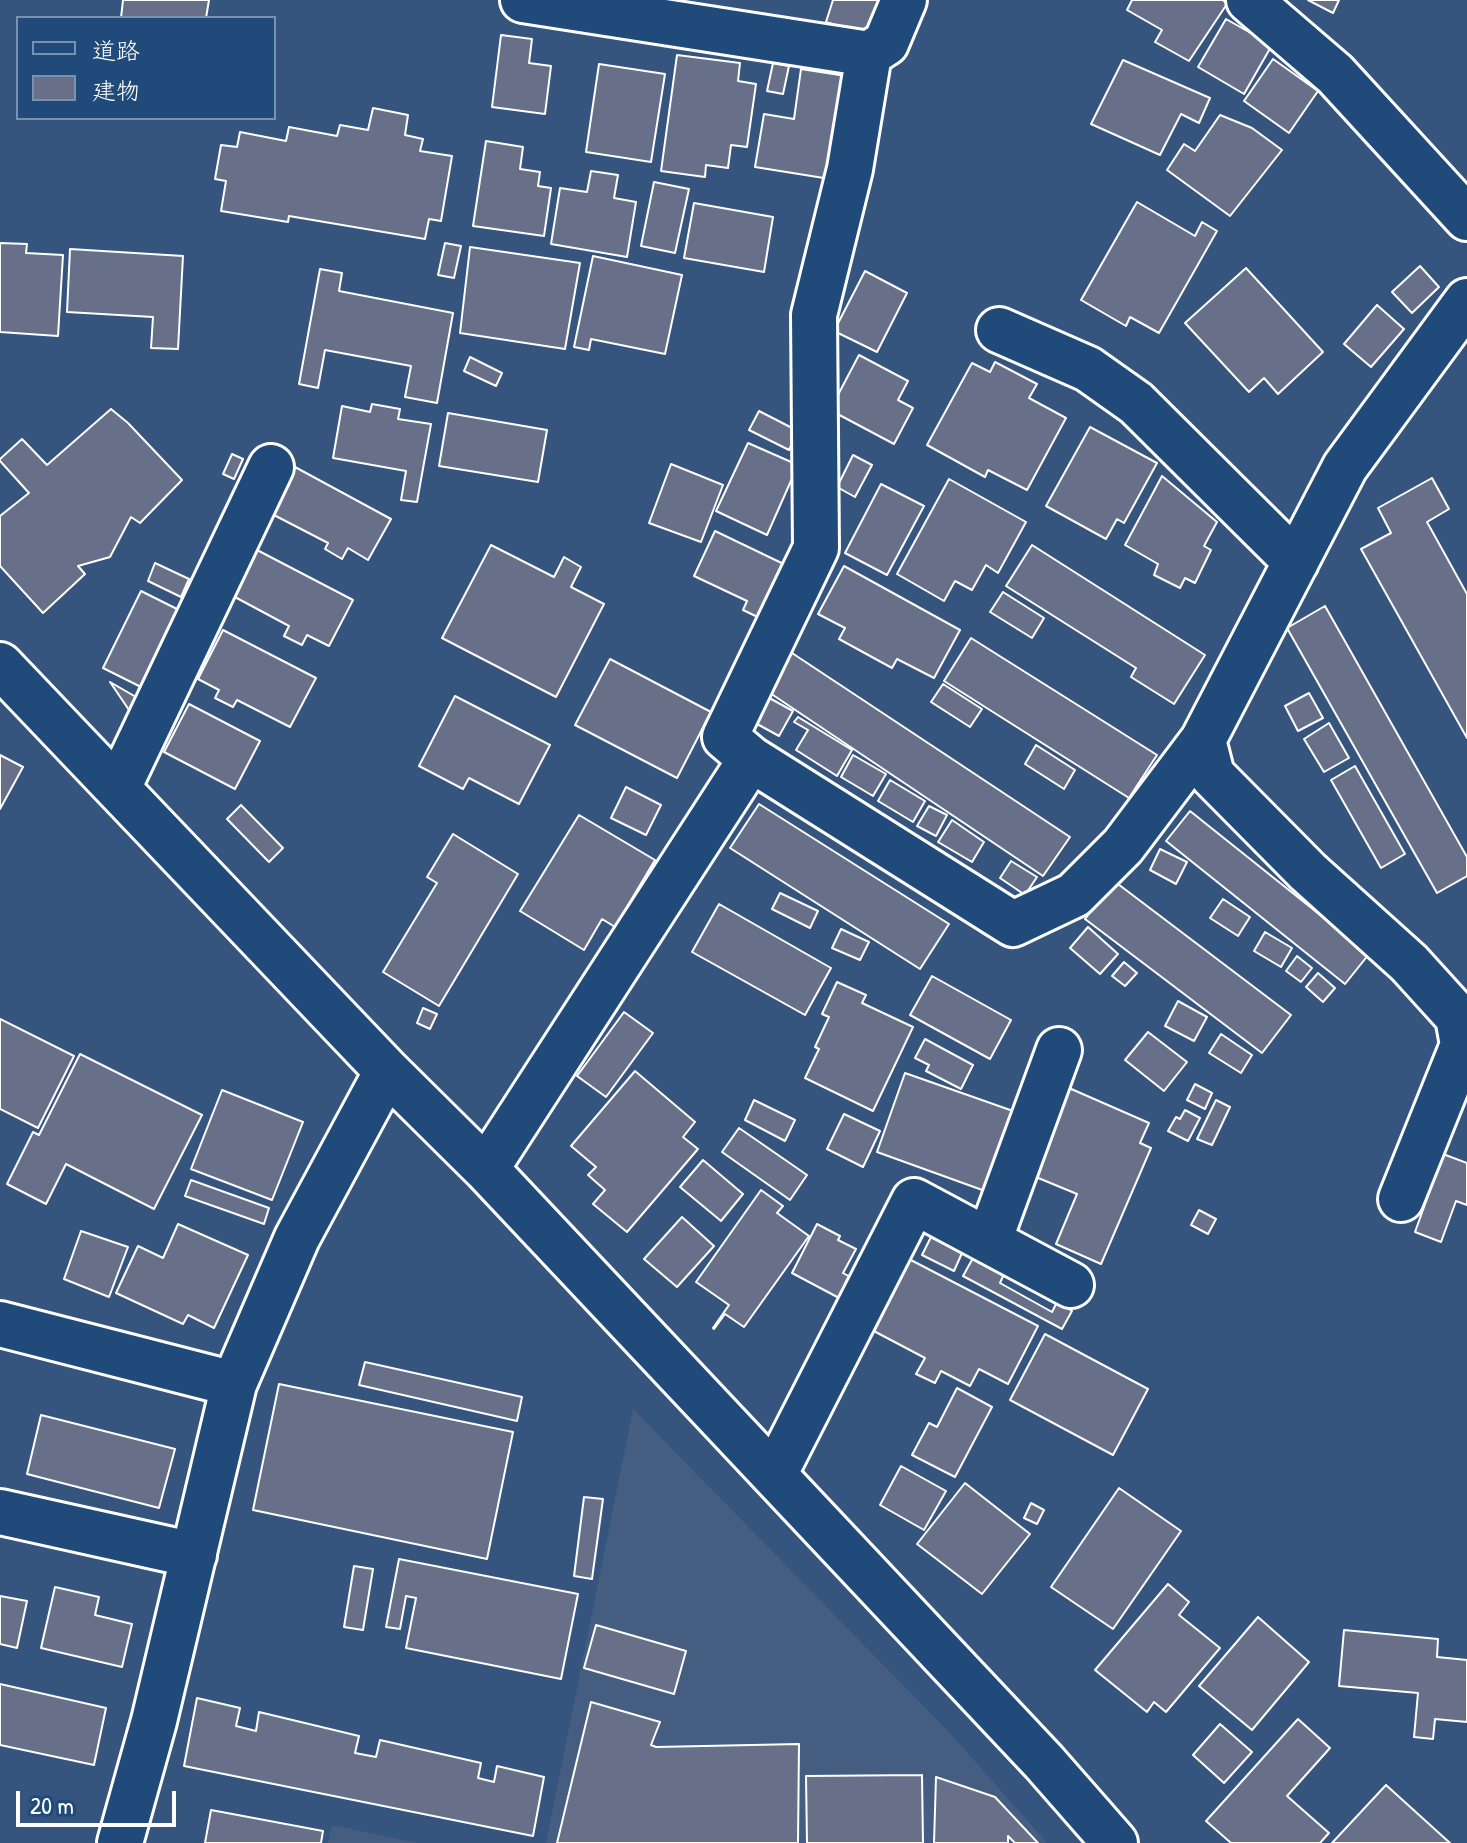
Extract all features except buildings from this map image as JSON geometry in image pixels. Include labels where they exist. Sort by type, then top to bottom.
[{"type":"street","points":[[523,0],[869,54],[886,43],[904,0]]},
{"type":"street","points":[[1249,0],[1335,74],[1467,218]]},
{"type":"street","points":[[869,54],[850,169],[814,315],[816,548],[725,737],[751,759],[1013,924],[1074,895],[1123,846],[1203,740],[1345,467],[1467,301]]},
{"type":"street","points":[[999,330],[1088,369],[1136,403],[1296,562]]},
{"type":"street","points":[[118,788],[271,467]]},
{"type":"street","points":[[0,665],[387,1071],[486,1169],[1044,1762],[1115,1843]]},
{"type":"street","points":[[1203,740],[1212,775],[1308,872],[1409,963],[1458,1017],[1463,1045],[1401,1199]]},
{"type":"street","points":[[486,1169],[751,759]]},
{"type":"street","points":[[989,1241],[1059,1050]]},
{"type":"street","points":[[120,1843],[154,1721],[234,1384],[297,1238],[387,1071]]},
{"type":"street","points":[[774,1475],[914,1201],[1071,1285]]},
{"type":"street","points":[[0,1324],[234,1384]]},
{"type":"street","points":[[0,1512],[194,1555]]},
{"type":"shaded area","points":[[633,1409],[951,1734],[1047,1843],[546,1843]]},
{"type":"shaded area","points":[[332,1825],[417,1843],[328,1843]]}]
